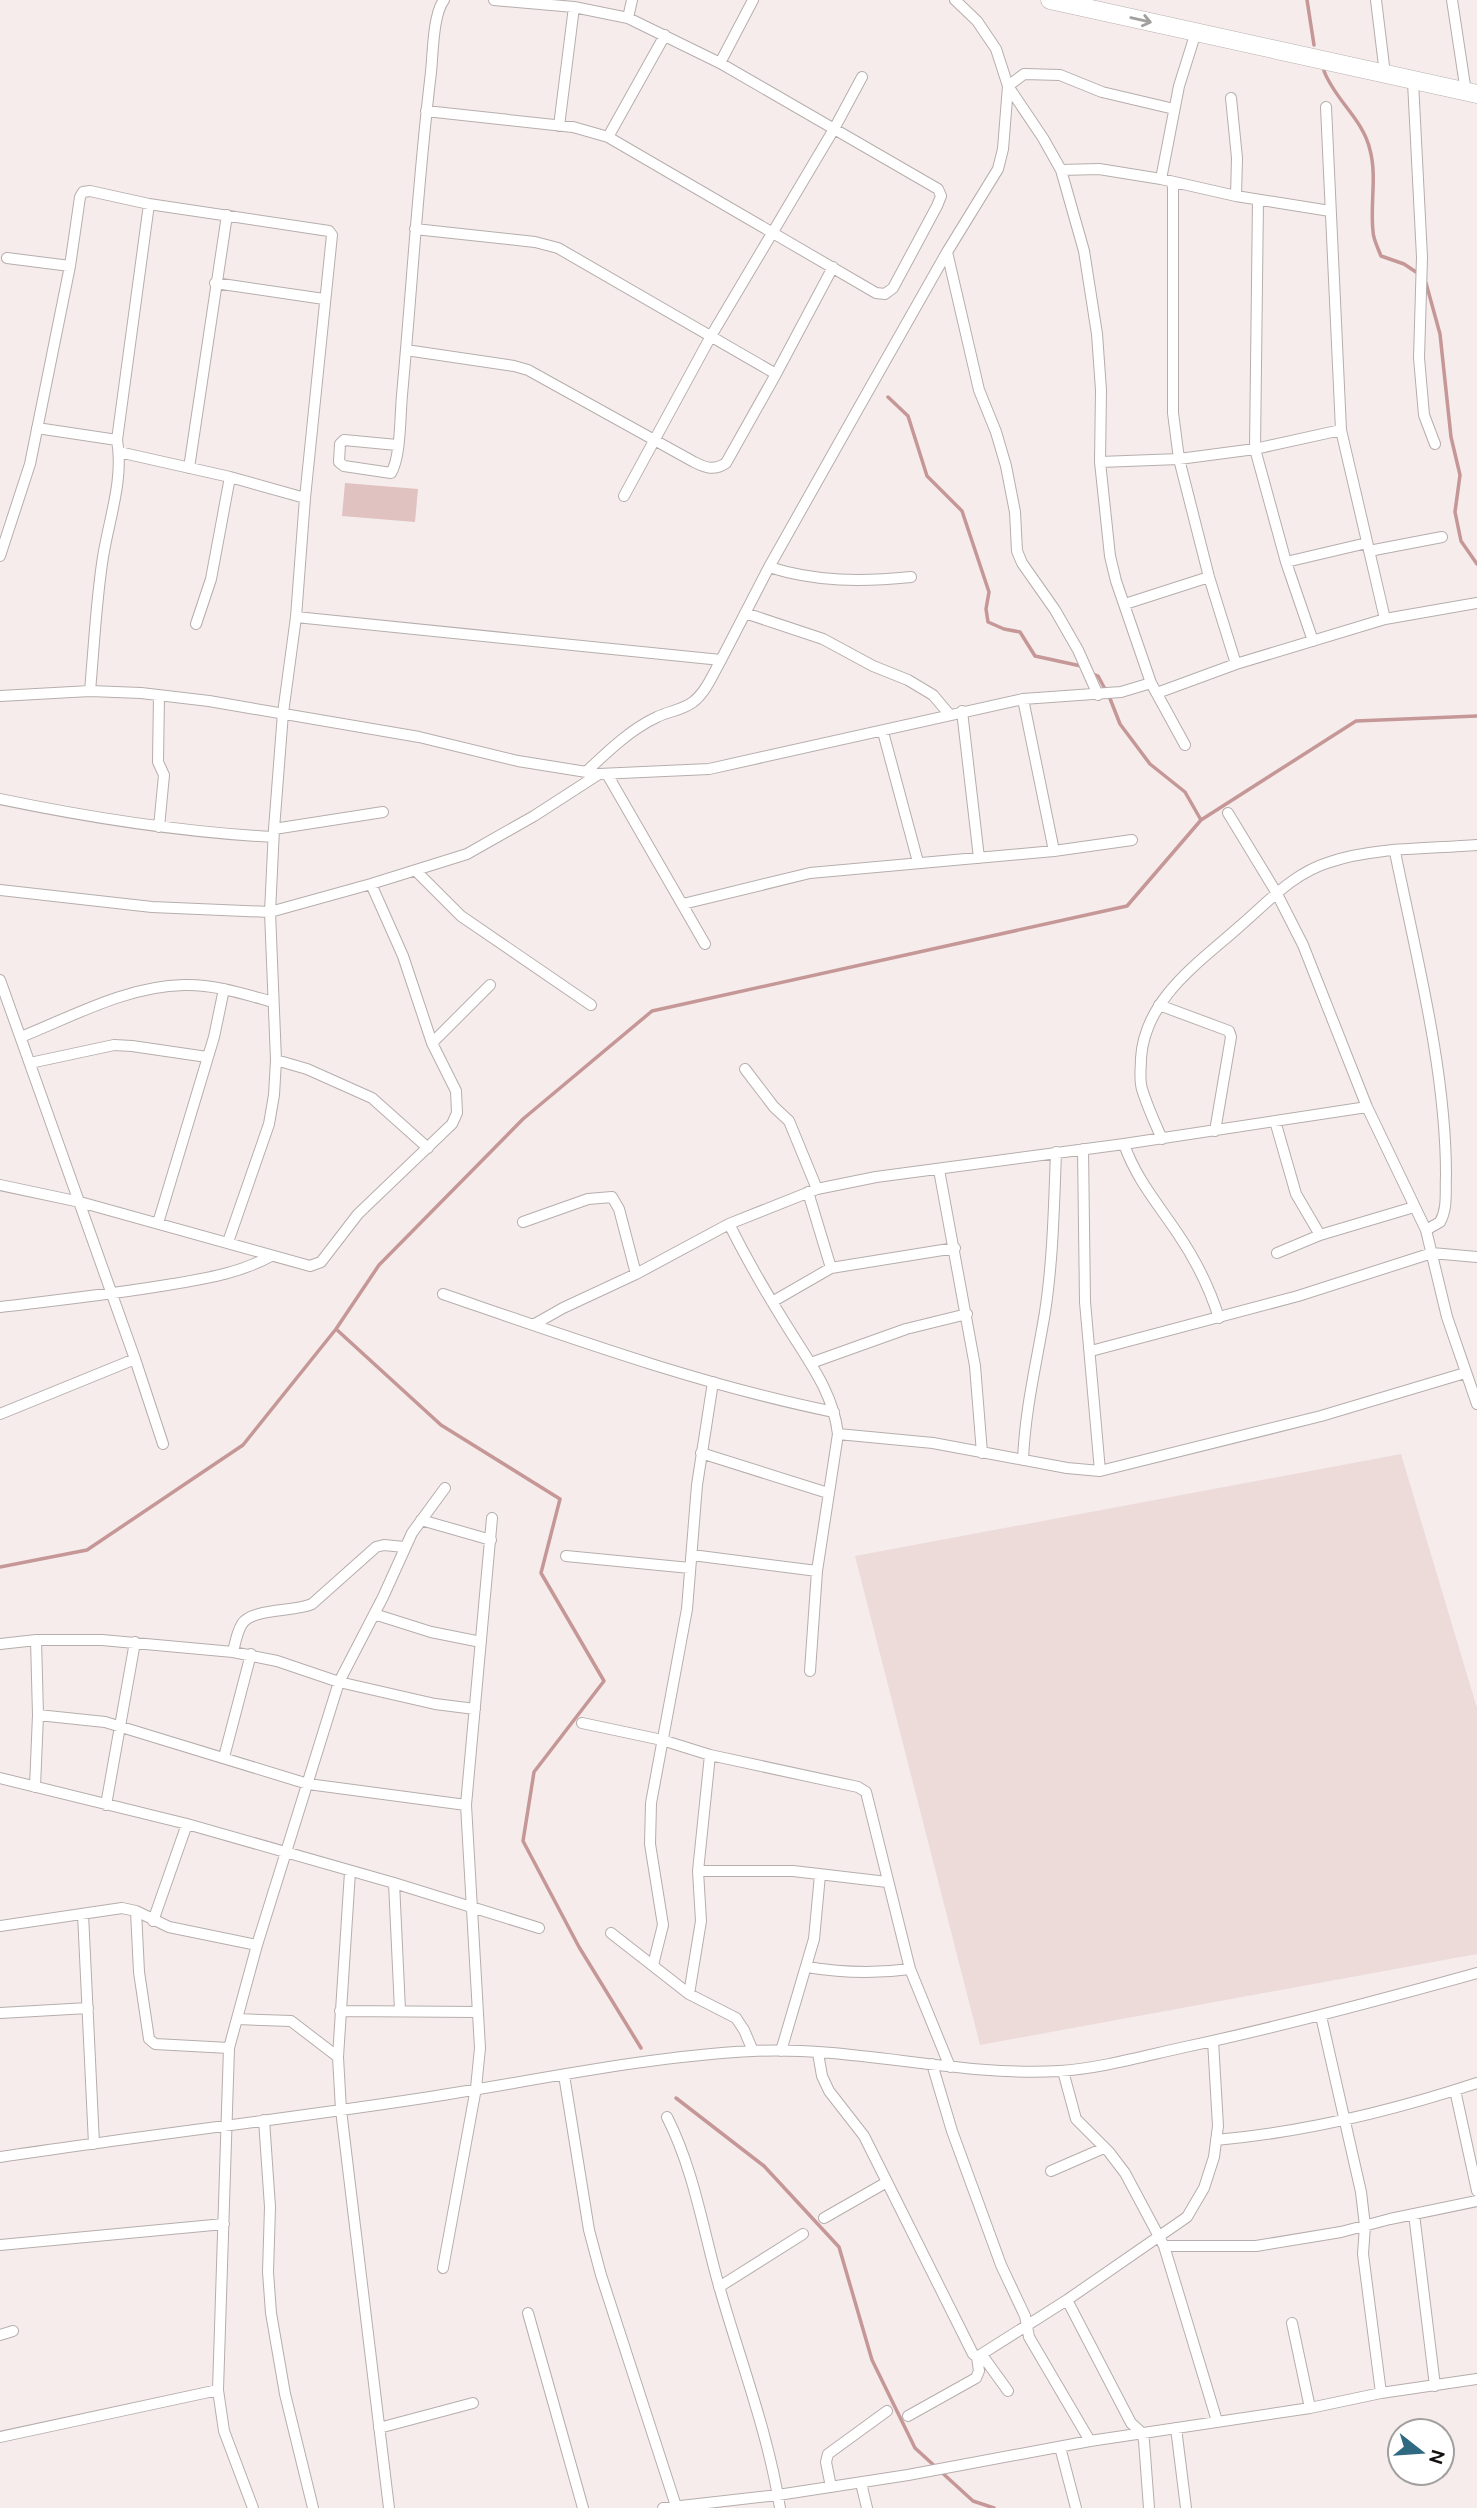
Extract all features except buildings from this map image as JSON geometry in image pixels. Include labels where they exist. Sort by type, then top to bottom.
[{"type":"highway","points":[[1050,0],[1103,5],[1196,32],[1471,93]]},
{"type":"street","points":[[397,445],[344,440],[340,444],[339,462],[344,466],[391,473],[395,466],[397,445],[406,350],[426,111],[437,18],[444,0]]},
{"type":"street","points":[[426,111],[573,127],[608,137],[876,293],[885,294],[893,288],[941,196],[938,189],[720,62],[628,18],[574,7],[494,0]]},
{"type":"street","points":[[628,18],[632,0]]},
{"type":"street","points":[[720,62],[753,0]]},
{"type":"street","points":[[955,0],[977,21],[996,49],[1008,86],[1061,170],[1083,251],[1097,334],[1101,390],[1100,462],[1110,556],[1154,688],[1185,745]]},
{"type":"street","points":[[1376,0],[1385,75]]},
{"type":"street","points":[[1452,0],[1471,93]]},
{"type":"street","points":[[559,126],[574,7]]},
{"type":"street","points":[[1161,179],[1174,109],[1186,59],[1196,32]]},
{"type":"street","points":[[608,137],[665,35]]},
{"type":"street","points":[[587,771],[640,727],[693,702],[701,693],[947,252],[998,169],[1003,149],[1008,86],[1024,74],[1060,75],[1102,92],[1174,109]]},
{"type":"street","points":[[624,496],[711,336],[862,77]]},
{"type":"street","points":[[1413,82],[1422,257],[1419,358],[1424,415],[1435,444]]},
{"type":"street","points":[[1231,98],[1237,158],[1236,196]]},
{"type":"street","points":[[1326,107],[1341,430],[1385,619]]},
{"type":"street","points":[[1061,170],[1099,169],[1330,211]]},
{"type":"street","points":[[1173,183],[1172,393],[1179,459],[1209,576],[1236,664]]},
{"type":"street","points":[[0,556],[30,464],[83,192],[329,231],[332,235],[305,498],[296,617],[283,713],[274,833],[270,912],[276,1060],[274,1095],[269,1124],[228,1242]]},
{"type":"street","points":[[1258,200],[1255,449],[1286,562],[1312,641]]},
{"type":"street","points":[[90,691],[99,583],[117,484],[117,440],[149,204]]},
{"type":"street","points":[[189,468],[227,215]]},
{"type":"street","points":[[415,229],[548,244],[573,255],[776,374]]},
{"type":"street","points":[[947,252],[979,390],[996,432],[1011,489],[1017,551],[1078,650],[1098,695]]},
{"type":"street","points":[[7,258],[70,266]]},
{"type":"street","points":[[406,350],[528,370],[705,468],[717,469],[726,463],[834,267]]},
{"type":"street","points":[[215,283],[324,299]]},
{"type":"street","points":[[37,428],[117,440]]},
{"type":"street","points":[[1100,462],[1179,459],[1255,449],[1341,430]]},
{"type":"street","points":[[119,452],[230,477],[305,498]]},
{"type":"street","points":[[196,624],[214,568],[230,477]]},
{"type":"street","points":[[1286,562],[1442,537]]},
{"type":"street","points":[[769,567],[808,578],[827,580],[851,581],[911,576]]},
{"type":"street","points":[[1125,604],[1209,576]]},
{"type":"street","points":[[0,696],[90,691],[159,695],[283,713],[453,743],[518,761],[603,774],[709,769],[1023,699],[1098,695],[1154,688],[1385,619],[1477,603]]},
{"type":"street","points":[[745,613],[823,639],[873,666],[908,680],[933,695],[949,714]]},
{"type":"street","points":[[296,617],[721,660]]},
{"type":"street","points":[[159,695],[158,762],[164,775],[159,827]]},
{"type":"street","points":[[1023,699],[1054,851]]},
{"type":"street","points":[[962,711],[978,858]]},
{"type":"street","points":[[883,732],[918,862]]},
{"type":"street","points":[[0,890],[152,907],[270,912],[416,871],[472,852],[603,774]]},
{"type":"street","points":[[603,774],[705,944]]},
{"type":"street","points":[[0,799],[124,823],[274,833],[383,812]]},
{"type":"street","points":[[1228,813],[1276,892],[1312,965],[1367,1107],[1426,1230],[1447,1317],[1477,1404]]},
{"type":"street","points":[[683,904],[784,878],[918,862],[1054,851],[1132,840]]},
{"type":"street","points":[[1162,1139],[1141,1087],[1142,1047],[1149,1022],[1191,968],[1248,920],[1276,892],[1327,862],[1353,856],[1477,845]]},
{"type":"street","points":[[1395,852],[1443,1108],[1445,1206],[1440,1222],[1426,1230]]},
{"type":"street","points":[[416,871],[470,922],[591,1004]]},
{"type":"street","points":[[0,1185],[80,1202],[310,1266],[321,1262],[358,1214],[452,1124],[458,1103],[456,1091],[432,1043],[402,956],[371,884]]},
{"type":"street","points":[[0,980],[163,1444]]},
{"type":"street","points":[[21,1037],[140,991],[184,985],[224,989],[273,1002]]},
{"type":"street","points":[[432,1043],[490,985]]},
{"type":"street","points":[[158,1223],[224,989]]},
{"type":"street","points":[[1160,1005],[1229,1031],[1231,1037],[1214,1131]]},
{"type":"street","points":[[30,1063],[114,1045],[207,1057]]},
{"type":"street","points":[[276,1060],[307,1069],[372,1098],[428,1148]]},
{"type":"street","points":[[745,1069],[774,1107],[789,1121],[813,1190],[831,1268]]},
{"type":"street","points":[[533,1325],[563,1307],[636,1274],[729,1224],[813,1190],[876,1177],[1162,1139],[1367,1107]]},
{"type":"street","points":[[1275,1121],[1296,1194],[1320,1235]]},
{"type":"street","points":[[1124,1144],[1132,1167],[1179,1235],[1213,1299],[1219,1318]]},
{"type":"street","points":[[1083,1149],[1085,1302],[1100,1471]]},
{"type":"street","points":[[1023,1460],[1031,1379],[1045,1313],[1056,1152]]},
{"type":"street","points":[[939,1170],[967,1314],[980,1404],[982,1452]]},
{"type":"street","points":[[523,1222],[588,1199],[612,1197],[619,1209],[636,1274]]},
{"type":"street","points":[[1277,1253],[1320,1235],[1414,1207]]},
{"type":"street","points":[[729,1224],[811,1363],[834,1412],[838,1434],[817,1571],[810,1671]]},
{"type":"street","points":[[772,1301],[831,1268],[954,1248]]},
{"type":"street","points":[[1091,1350],[1298,1296],[1432,1253],[1477,1257]]},
{"type":"street","points":[[0,1307],[110,1295],[236,1272],[271,1255]]},
{"type":"street","points":[[443,1294],[713,1382],[834,1412]]},
{"type":"street","points":[[811,1363],[906,1329],[967,1314]]},
{"type":"street","points":[[0,1414],[135,1359]]},
{"type":"street","points":[[838,1434],[933,1443],[1079,1470],[1100,1471],[1321,1416],[1465,1373]]},
{"type":"street","points":[[653,1965],[663,1925],[652,1858],[650,1823],[654,1774],[687,1609],[701,1453],[713,1382]]},
{"type":"street","points":[[701,1453],[828,1493]]},
{"type":"street","points":[[253,2508],[225,2431],[219,2390],[229,2048],[257,1945],[340,1682],[404,1547],[445,1488]]},
{"type":"street","points":[[443,2268],[476,2088],[480,2048],[466,1805],[492,1518]]},
{"type":"street","points":[[421,1520],[491,1540]]},
{"type":"street","points":[[233,1652],[241,1626],[246,1620],[260,1614],[312,1604],[376,1547],[404,1547]]},
{"type":"street","points":[[692,1555],[817,1571]]},
{"type":"street","points":[[566,1556],[690,1568]]},
{"type":"street","points":[[374,1614],[431,1633],[481,1642]]},
{"type":"street","points":[[0,1644],[36,1640],[135,1642],[251,1654],[340,1682],[436,1704],[475,1709]]},
{"type":"street","points":[[35,1787],[38,1715],[36,1640]]},
{"type":"street","points":[[106,1805],[135,1642]]},
{"type":"street","points":[[224,1757],[251,1654]]},
{"type":"street","points":[[38,1715],[92,1720],[120,1726],[308,1784],[466,1805]]},
{"type":"street","points":[[582,1723],[866,1791],[910,1969],[950,2067]]},
{"type":"street","points":[[689,1994],[701,1921],[698,1871],[710,1755]]},
{"type":"street","points":[[0,1778],[187,1824],[350,1872],[394,1882],[539,1928]]},
{"type":"street","points":[[153,1921],[187,1824]]},
{"type":"street","points":[[698,1871],[780,1871],[887,1882]]},
{"type":"street","points":[[350,1872],[338,2057],[341,2110],[389,2508]]},
{"type":"street","points":[[781,2051],[807,1967],[816,1923],[820,1875]]},
{"type":"street","points":[[394,1882],[400,2010]]},
{"type":"street","points":[[0,1926],[109,1909],[136,1911],[153,1921],[176,1929],[257,1945]]},
{"type":"street","points":[[136,1911],[139,1972],[149,2039],[155,2044],[229,2048]]},
{"type":"street","points":[[83,1914],[94,2144]]},
{"type":"street","points":[[611,1933],[689,1994],[736,2018],[752,2051]]},
{"type":"street","points":[[807,1967],[870,1973],[910,1969]]},
{"type":"street","points":[[0,2157],[341,2110],[624,2065],[752,2051],[862,2055],[1009,2072],[1063,2071],[1110,2064],[1321,2016],[1477,1973]]},
{"type":"street","points":[[0,2013],[88,2008]]},
{"type":"street","points":[[340,2011],[478,2012]]},
{"type":"street","points":[[1321,2016],[1362,2192],[1365,2225],[1363,2254],[1381,2393]]},
{"type":"street","points":[[237,2019],[291,2021],[338,2057]]},
{"type":"street","points":[[980,2356],[1162,2241],[1196,2205],[1210,2172],[1216,2140],[1217,2078],[1213,2041]]},
{"type":"street","points":[[818,2053],[822,2076],[829,2091],[864,2136],[973,2354],[980,2356],[1008,2391]]},
{"type":"street","points":[[932,2064],[952,2131],[1001,2265],[1027,2325],[1029,2337],[1090,2441]]},
{"type":"street","points":[[1063,2071],[1076,2119],[1125,2173],[1162,2241],[1217,2421]]},
{"type":"street","points":[[564,2075],[592,2241],[676,2506]]},
{"type":"street","points":[[1216,2140],[1345,2121],[1477,2083]]},
{"type":"street","points":[[1455,2090],[1477,2191]]},
{"type":"street","points":[[667,2118],[684,2155],[719,2287],[772,2462],[780,2508]]},
{"type":"street","points":[[264,2120],[270,2207],[268,2272],[271,2313],[285,2395],[313,2508]]},
{"type":"street","points":[[1051,2171],[1104,2148]]},
{"type":"street","points":[[824,2218],[887,2182]]},
{"type":"street","points":[[1162,2241],[1256,2246],[1341,2232],[1477,2201]]},
{"type":"street","points":[[1413,2214],[1435,2386]]},
{"type":"street","points":[[0,2245],[224,2224]]},
{"type":"street","points":[[719,2287],[803,2234]]},
{"type":"street","points":[[1067,2300],[1131,2423],[1142,2433],[1146,2448],[1149,2508]]},
{"type":"street","points":[[528,2313],[583,2508]]},
{"type":"street","points":[[1292,2323],[1310,2408]]},
{"type":"street","points":[[0,2335],[13,2331]]},
{"type":"street","points":[[908,2416],[976,2378],[980,2356]]},
{"type":"street","points":[[663,2508],[861,2483],[1090,2441],[1310,2408],[1381,2393],[1477,2379]]},
{"type":"street","points":[[0,2437],[219,2390]]},
{"type":"street","points":[[379,2428],[473,2403]]},
{"type":"street","points":[[831,2487],[826,2462],[828,2454],[887,2411]]},
{"type":"street","points":[[1176,2428],[1186,2508]]},
{"type":"street","points":[[1060,2447],[1076,2508]]},
{"type":"street","points":[[861,2483],[867,2508]]},
{"type":"shaded area","points":[[345,483],[418,489],[415,522],[342,516]]},
{"type":"shaded area","points":[[1401,1454],[1477,1708],[1477,1954],[980,2045],[855,1556]]},
{"type":"waterway","points":[[1307,0],[1314,45]]},
{"type":"waterway","points":[[1324,71],[1361,129],[1370,150],[1373,170],[1373,234],[1381,256],[1404,264],[1419,274]]},
{"type":"waterway","points":[[1426,283],[1440,334],[1451,437],[1460,475],[1455,512],[1461,541],[1477,564]]},
{"type":"waterway","points":[[888,397],[908,416],[927,476],[962,511],[989,592],[986,609],[988,622],[1020,632],[1035,656],[1081,666]]},
{"type":"waterway","points":[[1093,674],[1098,676],[1105,689]]},
{"type":"waterway","points":[[1109,696],[1120,724],[1150,764],[1185,792],[1201,820]]},
{"type":"waterway","points":[[336,1329],[379,1265],[523,1119],[652,1011],[1127,906],[1201,820],[1356,721],[1477,716]]},
{"type":"waterway","points":[[0,1567],[87,1550],[243,1445],[336,1329],[441,1425],[560,1499],[541,1573],[604,1681],[534,1772],[523,1841],[579,1947],[641,2048]]},
{"type":"waterway","points":[[676,2098],[764,2166],[839,2247],[872,2360],[915,2448],[973,2501],[994,2508]]}]
